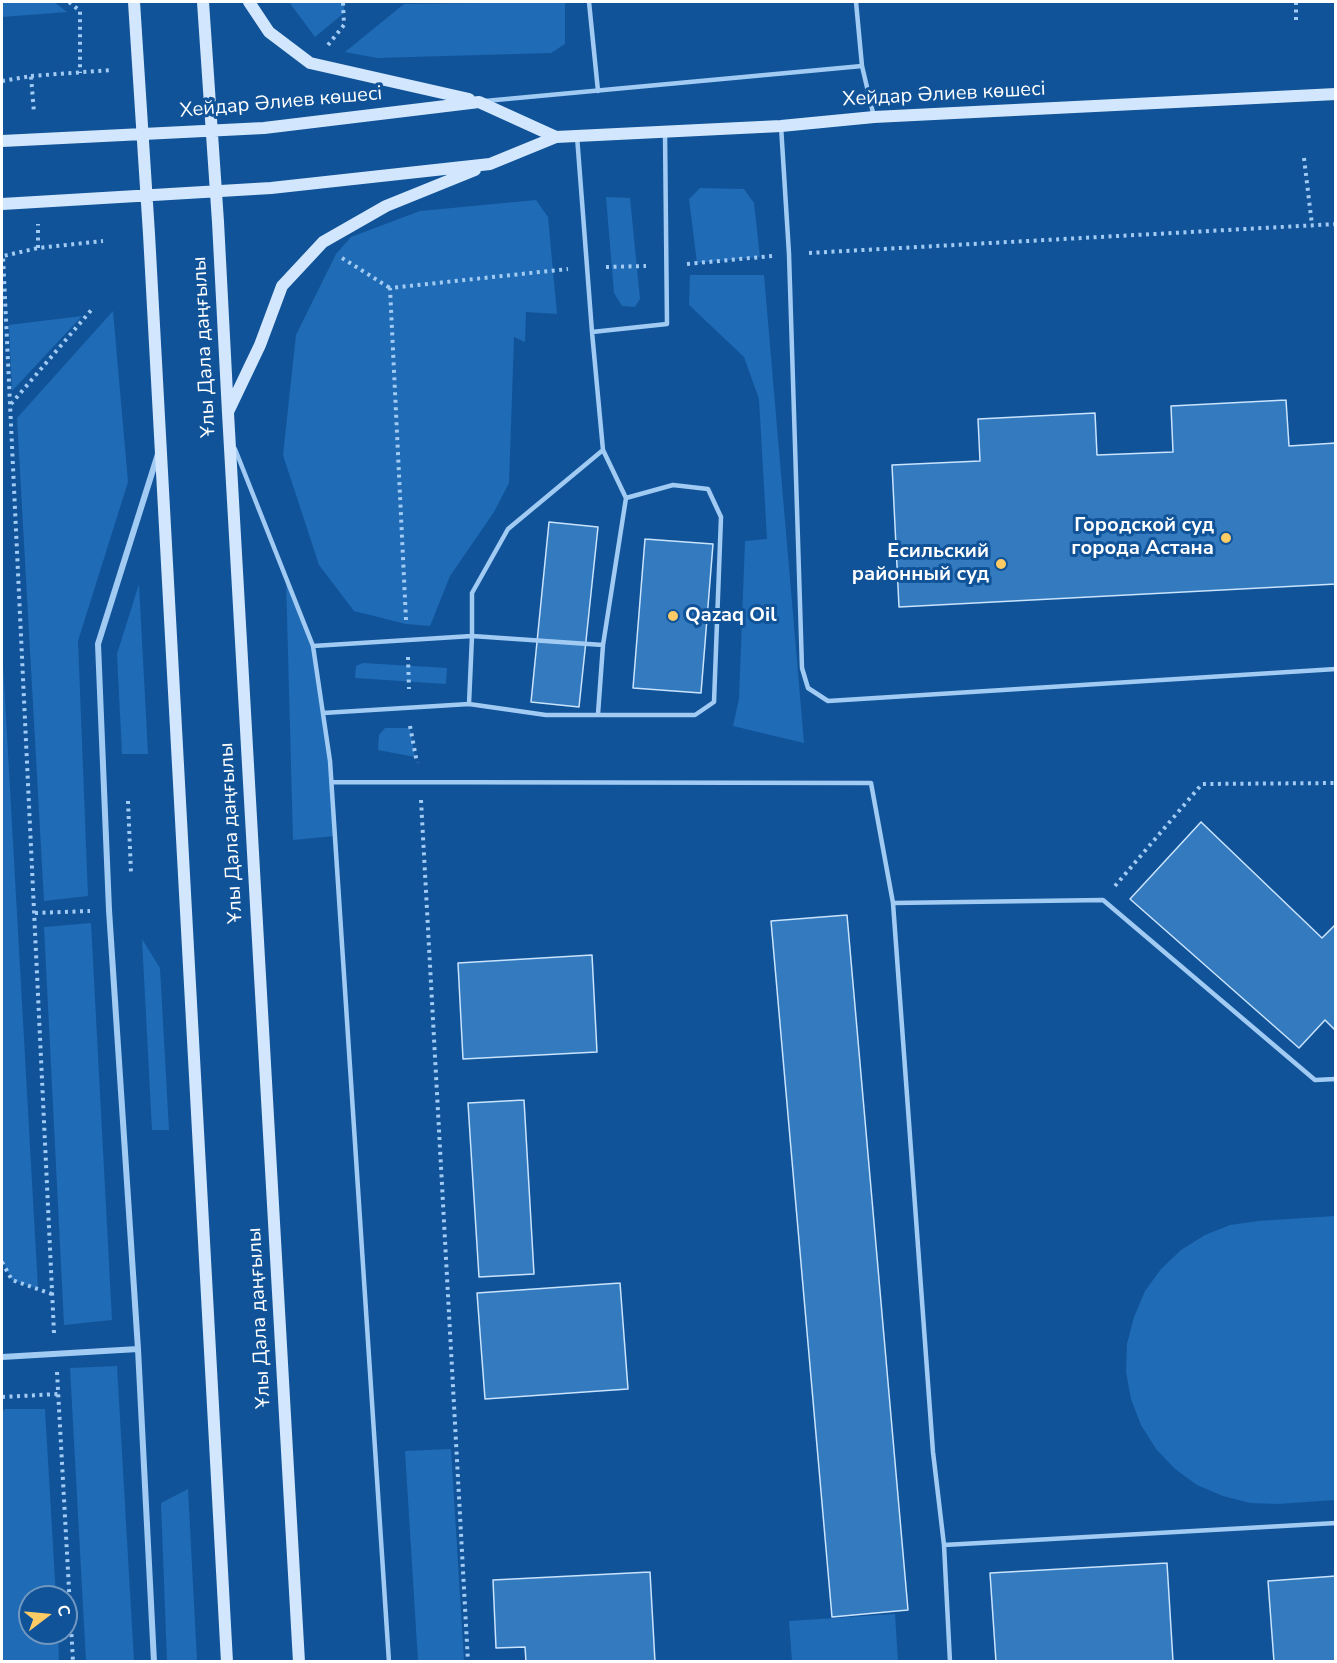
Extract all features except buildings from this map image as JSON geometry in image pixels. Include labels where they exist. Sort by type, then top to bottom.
[{"type":"main road","points":[[134,2],[149,234],[227,1662]]},
{"type":"main road","name":"Ұлы Дала даңғылы","points":[[203,2],[299,1662]]},
{"type":"main road","points":[[249,2],[269,32],[310,63],[479,102]]},
{"type":"main road","name":"Хейдар Әлиев көшесі","points":[[2,204],[271,188],[490,164],[556,137],[781,126],[874,117],[1335,94]]},
{"type":"main road","name":"Хейдар Әлиев көшесі","points":[[2,141],[264,128],[479,102],[556,137]]},
{"type":"main road","points":[[228,413],[260,345],[282,286],[323,242],[386,207],[490,164]]},
{"type":"street","points":[[154,1662],[138,1349],[110,910],[98,644],[160,447]]},
{"type":"street","points":[[2,1356],[138,1349]]},
{"type":"lane","points":[[589,2],[598,91]]},
{"type":"lane","points":[[856,2],[862,66],[874,117]]},
{"type":"lane","points":[[479,102],[862,66]]},
{"type":"lane","points":[[781,126],[789,254],[802,668],[808,688],[828,701],[1335,669]]},
{"type":"lane","points":[[592,332],[667,324],[664,132]]},
{"type":"lane","points":[[577,136],[603,450],[626,498],[603,645],[598,714]]},
{"type":"lane","points":[[229,434],[313,646],[330,761],[389,1662]]},
{"type":"lane","points":[[469,704],[472,593],[508,529],[603,450]]},
{"type":"lane","points":[[323,713],[469,704],[546,715],[694,715],[714,702],[721,517],[708,489],[673,485],[626,498]]},
{"type":"lane","points":[[313,646],[472,636],[603,645]]},
{"type":"lane","points":[[332,782],[871,783],[893,903],[933,1452],[944,1545],[950,1662]]},
{"type":"lane","points":[[893,903],[1103,900],[1315,1080],[1335,1079]]},
{"type":"lane","points":[[944,1545],[1335,1522]]},
{"type":"path","points":[[69,2],[80,10],[80,73]]},
{"type":"path","points":[[323,50],[344,25],[343,2]]},
{"type":"path","points":[[1296,2],[1296,23]]},
{"type":"path","points":[[2,81],[32,76],[111,70]]},
{"type":"path","points":[[32,76],[34,113]]},
{"type":"path","points":[[1304,158],[1312,225]]},
{"type":"path","points":[[38,214],[38,249]]},
{"type":"path","points":[[54,1334],[3,296],[3,256],[104,241]]},
{"type":"path","points":[[336,254],[390,288]]},
{"type":"path","points":[[10,405],[93,308]]},
{"type":"path","points":[[1103,900],[1202,784],[1335,783]]},
{"type":"path","points":[[128,801],[131,873]]},
{"type":"path","points":[[34,913],[91,911]]},
{"type":"path","points":[[2,1262],[12,1280],[52,1294]]},
{"type":"path","points":[[56,1365],[73,1662]]},
{"type":"path","points":[[2,1398],[58,1394]]},
{"type":"shaded area","points":[[2,2],[54,2],[67,12],[2,17]]},
{"type":"shaded area","points":[[289,2],[344,2],[344,13],[315,37]]},
{"type":"shaded area","points":[[565,2],[565,44],[551,53],[377,58],[345,52],[404,4]]},
{"type":"shaded area","points":[[700,188],[744,189],[754,203],[760,257],[697,263],[689,199]]},
{"type":"shaded area","points":[[606,197],[630,198],[640,299],[635,307],[622,306],[614,293]]},
{"type":"shaded area","points":[[536,200],[548,217],[557,314],[526,312],[525,342],[514,337],[509,483],[494,512],[450,576],[430,626],[406,624],[354,611],[319,565],[283,455],[296,335],[336,254],[351,237],[420,211]]},
{"type":"shaded area","points":[[690,275],[764,275],[804,743],[733,726],[739,699],[745,541],[767,539],[759,399],[744,357],[689,305]]},
{"type":"shaded area","points":[[113,311],[128,482],[78,641],[88,896],[44,901],[17,418]]},
{"type":"shaded area","points":[[82,316],[12,391],[9,325]]},
{"type":"shaded area","points":[[286,578],[313,646],[330,761],[335,836],[293,840]]},
{"type":"shaded area","points":[[139,584],[148,754],[122,754],[117,654]]},
{"type":"shaded area","points":[[2,646],[38,1289],[12,1280],[2,1260]]},
{"type":"shaded area","points":[[363,663],[447,668],[446,684],[355,678],[356,666]]},
{"type":"shaded area","points":[[385,728],[410,728],[415,757],[378,750],[379,735]]},
{"type":"shaded area","points":[[91,923],[112,1320],[64,1325],[44,927]]},
{"type":"shaded area","points":[[142,939],[160,968],[169,1130],[152,1130]]},
{"type":"shaded area","points":[[1335,1216],[1335,1500],[1277,1504],[1250,1503],[1223,1496],[1197,1485],[1175,1469],[1156,1449],[1141,1425],[1131,1399],[1126,1372],[1127,1344],[1134,1317],[1145,1291],[1161,1269],[1181,1250],[1205,1235],[1230,1225]]},
{"type":"shaded area","points":[[117,1366],[134,1661],[86,1661],[70,1368]]},
{"type":"shaded area","points":[[5,1409],[45,1409],[55,1585],[18,1585],[18,1645],[58,1645],[59,1661],[2,1661],[2,1412]]},
{"type":"shaded area","points":[[451,1449],[464,1661],[418,1661],[405,1451]]},
{"type":"shaded area","points":[[188,1489],[197,1661],[167,1661],[161,1503]]},
{"type":"shaded area","points":[[895,1614],[898,1661],[792,1661],[789,1621]]},
{"type":"place","name":"Городской суд города Астана","points":[[1226,538]]},
{"type":"place","name":"Есильский районный суд","points":[[1001,564]]},
{"type":"place","name":"Qazaq Oil","points":[[673,616]]}]
